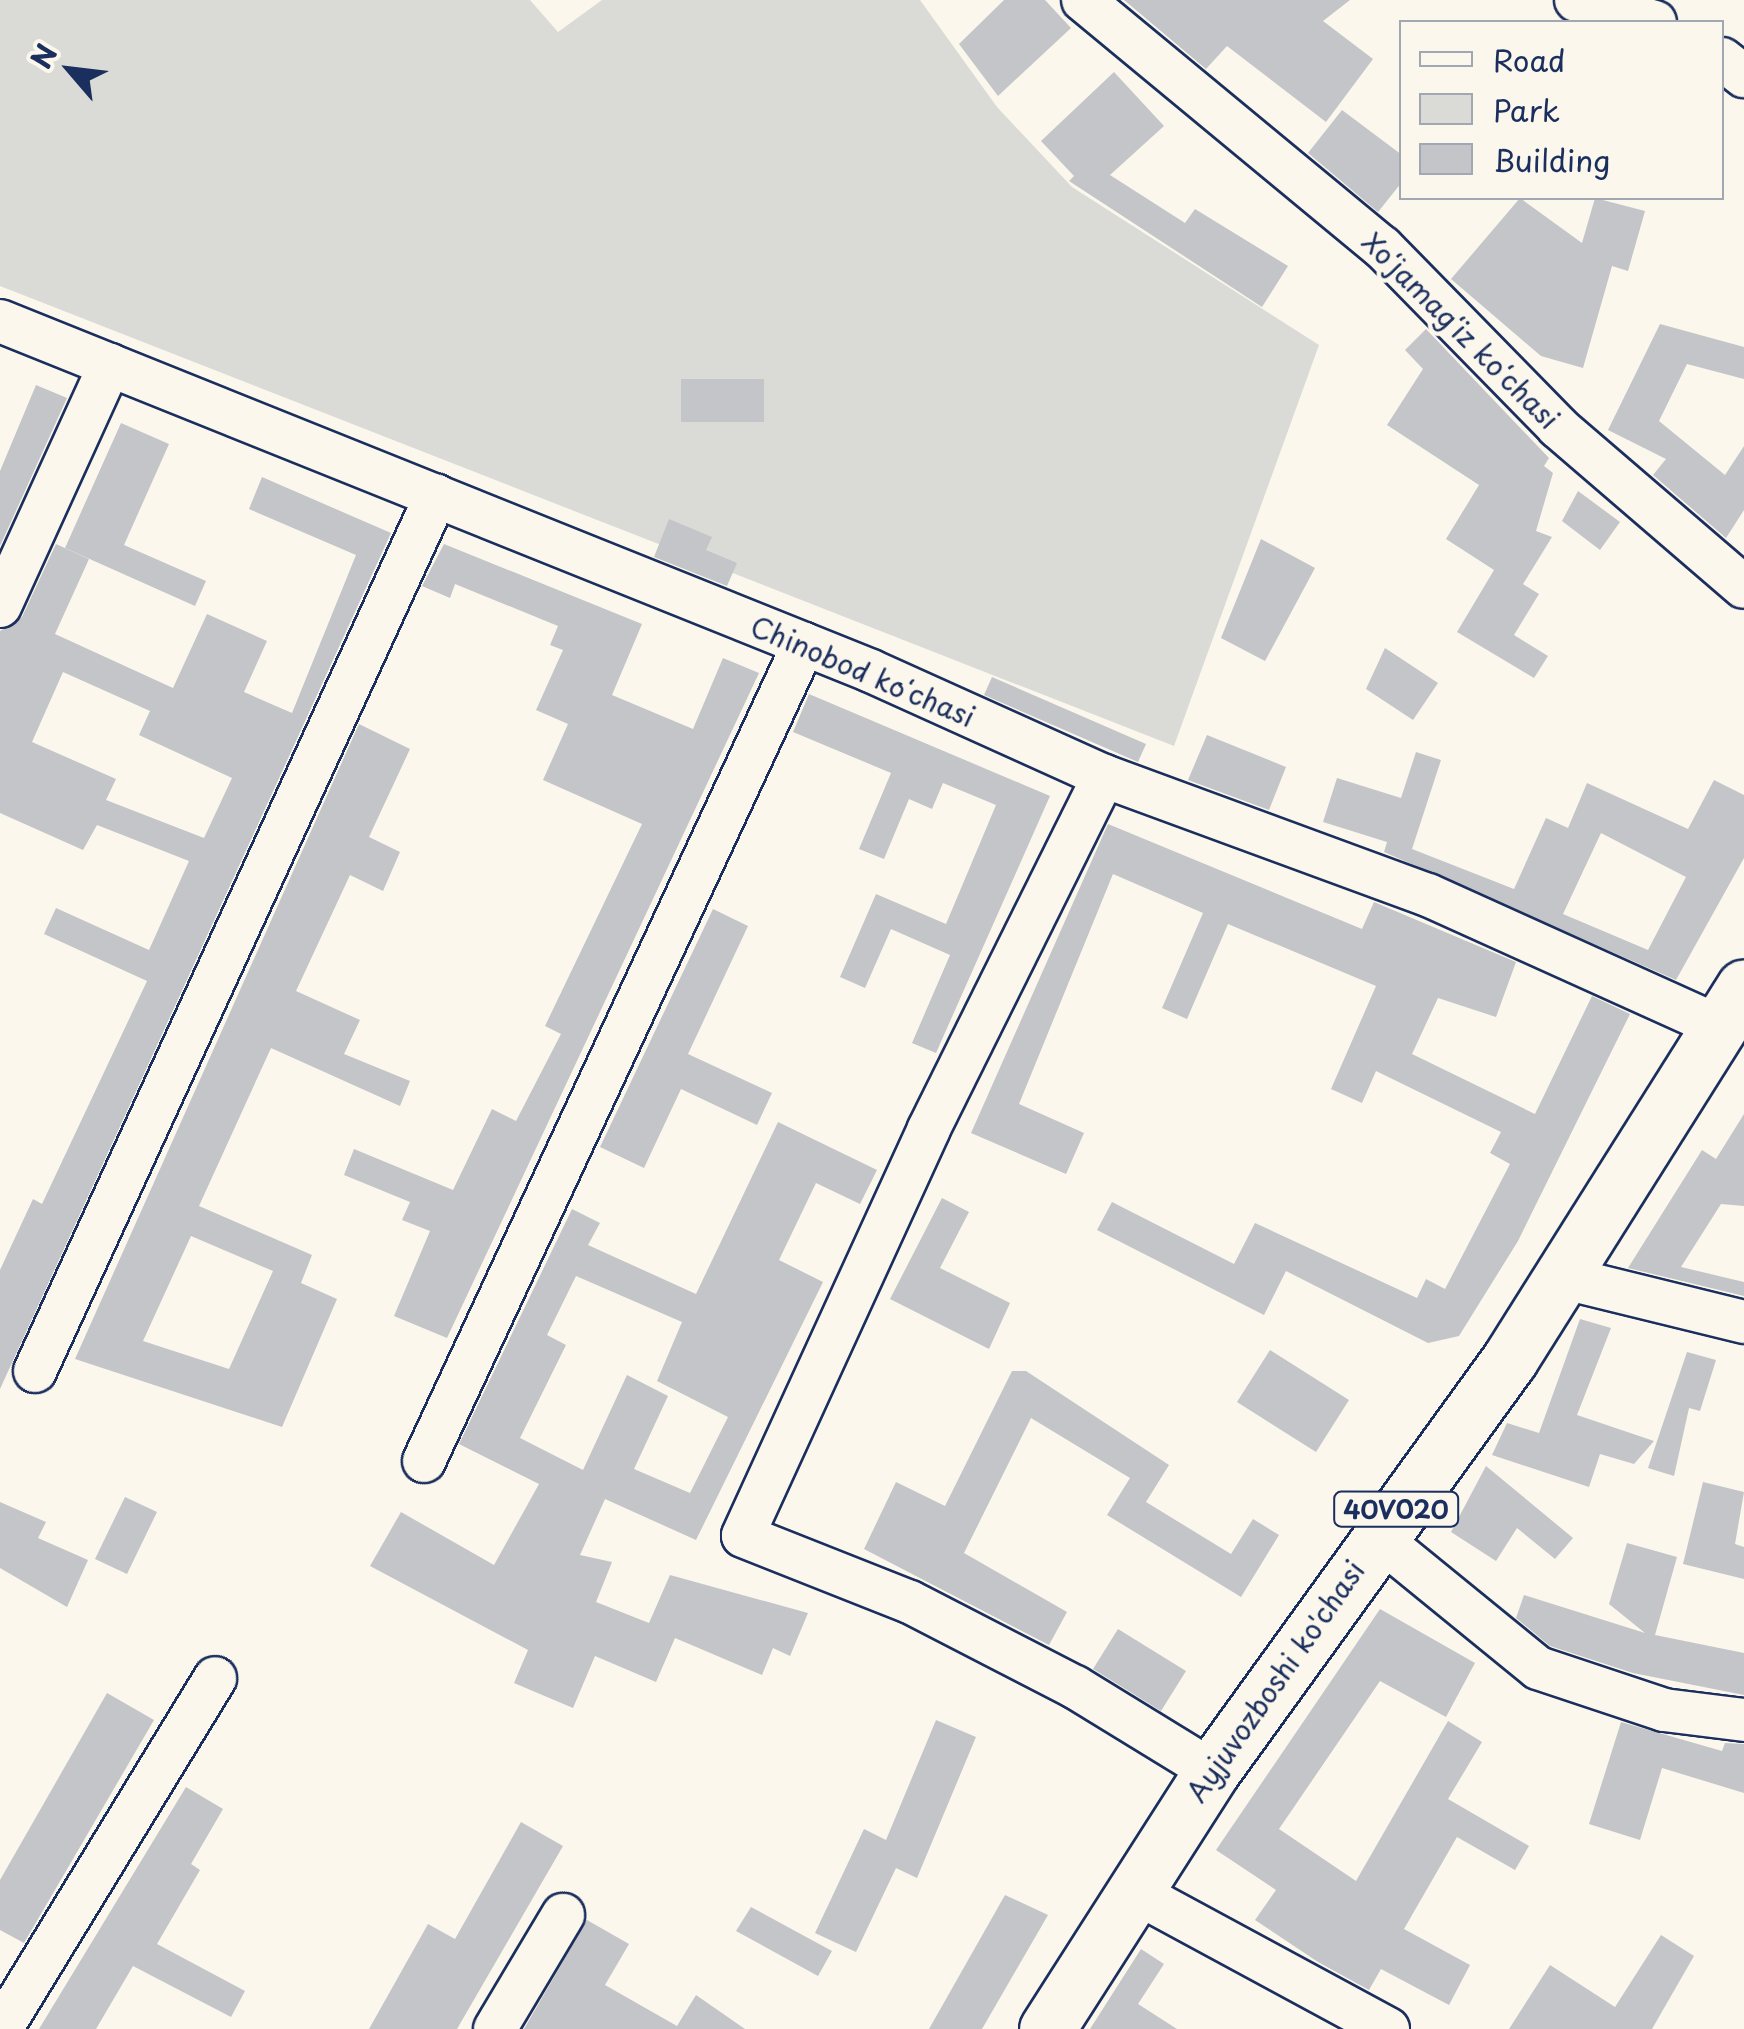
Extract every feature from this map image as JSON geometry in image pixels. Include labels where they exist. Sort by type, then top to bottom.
[{"type":"main road","name":"Ayjuvozboshi ko'chasi","points":[[1046,2029],[1212,1771],[1375,1536],[1510,1359],[1733,1008]]},
{"type":"street","name":"Xoʻjamagʻiz koʻchasi","points":[[1082,0],[1382,247],[1558,427],[1744,588]]},
{"type":"street","points":[[1576,0],[1648,20]]},
{"type":"street","points":[[1724,61],[1744,76]]},
{"type":"street","name":"Chinobod koʻchasi","points":[[0,321],[804,644],[1104,776],[1733,1008]]},
{"type":"street","points":[[0,606],[110,365]]},
{"type":"street","points":[[35,1371],[436,496]]},
{"type":"street","points":[[424,1461],[804,644]]},
{"type":"street","points":[[1104,776],[930,1129],[743,1536],[910,1602],[1075,1687],[1212,1771]]},
{"type":"street","points":[[1561,1277],[1744,1322]]},
{"type":"street","points":[[1375,1536],[1538,1668],[1664,1710],[1744,1720]]},
{"type":"street","points":[[1,2029],[215,1678]]},
{"type":"street","points":[[1133,1891],[1388,2029]]},
{"type":"street","points":[[495,2029],[563,1914]]},
{"type":"green space","points":[[0,0],[530,0],[558,32],[602,0],[920,0],[997,107],[1072,187],[1319,345],[1174,746],[0,286]]},
{"type":"building","points":[[1004,0],[1045,0],[1071,28],[998,96],[959,44]]},
{"type":"building","points":[[1124,0],[1350,0],[1323,21],[1373,59],[1326,122],[1227,46],[1206,69]]},
{"type":"building","points":[[1114,72],[1164,126],[1110,175],[1185,223],[1195,209],[1288,266],[1262,307],[1069,181],[1074,176],[1041,141]]},
{"type":"building","points":[[1342,110],[1399,153],[1399,186],[1378,212],[1308,153]]},
{"type":"building","points":[[1518,200],[1582,243],[1594,200],[1645,211],[1628,271],[1612,266],[1583,368],[1541,356],[1451,279]]},
{"type":"building","points":[[1660,324],[1744,347],[1744,379],[1687,364],[1659,421],[1725,475],[1744,446],[1744,510],[1726,538],[1653,475],[1666,459],[1608,430]]},
{"type":"building","points":[[1426,329],[1549,458],[1544,466],[1553,473],[1536,531],[1552,537],[1523,584],[1539,594],[1514,635],[1548,656],[1534,678],[1457,632],[1494,570],[1446,539],[1479,485],[1387,425],[1423,369],[1405,350]]},
{"type":"building","points":[[681,379],[764,379],[764,422],[681,422]]},
{"type":"building","points":[[36,385],[67,398],[0,546],[0,471]]},
{"type":"building","points":[[121,423],[169,444],[124,545],[206,581],[195,606],[65,548]]},
{"type":"building","points":[[262,477],[391,533],[0,1389],[0,1270],[33,1199],[42,1204],[147,981],[44,934],[56,908],[149,950],[189,861],[97,825],[83,850],[0,813],[0,631],[22,617],[56,544],[89,559],[55,634],[173,688],[207,614],[267,641],[244,692],[292,713],[356,555],[249,509]],"holes":[[[63,672],[150,711],[139,735],[232,778],[204,838],[106,800],[116,779],[32,742]]]},
{"type":"building","points":[[1578,491],[1620,522],[1600,550],[1562,521]]},
{"type":"building","points":[[669,519],[712,537],[706,550],[737,563],[727,586],[654,557]]},
{"type":"building","points":[[1261,539],[1315,568],[1265,661],[1221,638]]},
{"type":"building","points":[[444,544],[642,624],[612,695],[693,729],[723,658],[759,673],[447,1338],[394,1316],[430,1231],[402,1220],[410,1202],[344,1175],[354,1149],[453,1190],[492,1109],[516,1121],[561,1034],[545,1026],[642,824],[543,780],[568,724],[536,710],[563,650],[550,645],[558,626],[455,584],[450,598],[422,586]]},
{"type":"building","points":[[1385,648],[1438,683],[1413,720],[1366,689]]},
{"type":"building","points":[[992,677],[1146,744],[1138,762],[984,695]]},
{"type":"building","points":[[809,694],[1050,796],[936,1053],[912,1043],[950,955],[891,929],[865,988],[840,977],[876,894],[946,924],[996,805],[943,783],[932,809],[909,799],[884,859],[859,849],[891,773],[793,732]]},
{"type":"building","points":[[359,724],[410,749],[369,837],[400,852],[383,891],[350,875],[296,991],[360,1020],[344,1054],[410,1081],[400,1106],[271,1048],[199,1206],[312,1255],[301,1283],[337,1299],[282,1427],[75,1359]],"holes":[[[191,1236],[273,1271],[229,1369],[143,1341]]]},
{"type":"building","points":[[1207,735],[1286,767],[1269,810],[1188,780]]},
{"type":"building","points":[[1416,752],[1441,760],[1412,849],[1514,889],[1546,818],[1568,828],[1587,783],[1688,829],[1714,780],[1744,795],[1744,858],[1676,980],[1384,852],[1387,842],[1323,822],[1337,778],[1401,798]],"holes":[[[1601,833],[1686,877],[1648,950],[1563,914]]]},
{"type":"building","points":[[1108,824],[1362,929],[1374,902],[1516,962],[1496,1017],[1438,998],[1412,1054],[1535,1114],[1592,996],[1630,1014],[1518,1241],[1459,1336],[1428,1343],[1286,1271],[1264,1315],[1097,1230],[1112,1202],[1234,1264],[1255,1223],[1417,1298],[1426,1279],[1445,1289],[1510,1164],[1490,1153],[1501,1132],[1376,1071],[1362,1103],[1331,1089],[1376,986],[1228,924],[1187,1019],[1162,1008],[1203,913],[1113,874],[1019,1104],[1084,1133],[1066,1174],[971,1133]]},
{"type":"building","points":[[713,909],[748,926],[688,1054],[772,1093],[757,1125],[681,1089],[644,1168],[600,1147]]},
{"type":"building","points":[[1744,1114],[1744,1206],[1721,1204],[1681,1267],[1744,1282],[1744,1296],[1628,1268],[1702,1150],[1716,1159]]},
{"type":"building","points":[[778,1122],[877,1170],[860,1204],[816,1183],[779,1260],[823,1282],[696,1540],[605,1499],[580,1555],[612,1562],[596,1602],[649,1623],[670,1575],[808,1613],[790,1656],[773,1648],[762,1675],[675,1638],[656,1682],[595,1656],[573,1708],[514,1683],[528,1650],[370,1566],[401,1512],[494,1565],[539,1484],[459,1444],[572,1209],[600,1223],[588,1245],[696,1294]],"holes":[[[576,1276],[682,1322],[657,1381],[728,1417],[690,1493],[634,1469],[668,1396],[627,1375],[583,1470],[520,1438],[566,1345],[547,1335]]]},
{"type":"building","points":[[942,1198],[969,1212],[940,1268],[1010,1303],[989,1349],[890,1299]]},
{"type":"building","points":[[1580,1319],[1611,1328],[1577,1415],[1654,1441],[1634,1464],[1600,1454],[1589,1487],[1492,1455],[1507,1423],[1539,1433]]},
{"type":"building","points":[[1270,1350],[1349,1400],[1316,1452],[1237,1402]]},
{"type":"building","points":[[1687,1352],[1716,1360],[1700,1411],[1689,1408],[1674,1476],[1648,1468]]},
{"type":"building","points":[[1012,1371],[1026,1371],[1169,1465],[1146,1502],[1231,1554],[1253,1519],[1279,1535],[1241,1597],[1107,1515],[1130,1478],[1031,1418],[964,1553],[1067,1612],[1049,1645],[864,1549],[896,1482],[945,1506]]},
{"type":"building","points":[[1486,1466],[1573,1538],[1555,1559],[1517,1528],[1496,1561],[1451,1532]]},
{"type":"building","points":[[1703,1482],[1744,1492],[1735,1544],[1744,1547],[1744,1579],[1683,1564]]},
{"type":"building","points":[[125,1497],[157,1512],[127,1574],[95,1559]]},
{"type":"building","points":[[0,1502],[46,1522],[38,1538],[88,1560],[67,1607],[0,1568]]},
{"type":"building","points":[[1627,1543],[1677,1557],[1655,1635],[1744,1653],[1744,1695],[1633,1673],[1550,1646],[1516,1618],[1524,1595],[1645,1633],[1609,1604]]},
{"type":"building","points":[[1380,1609],[1475,1663],[1446,1717],[1380,1681],[1279,1829],[1356,1881],[1448,1721],[1482,1742],[1448,1799],[1529,1846],[1515,1870],[1457,1837],[1404,1929],[1470,1965],[1449,2005],[1381,1969],[1369,1990],[1318,1962],[1255,1920],[1276,1890],[1216,1850]]},
{"type":"building","points":[[1118,1629],[1186,1671],[1161,1711],[1093,1669]]},
{"type":"building","points":[[107,1693],[154,1720],[24,1943],[0,1930],[0,1880]]},
{"type":"building","points":[[936,1720],[976,1737],[917,1878],[896,1868],[856,1952],[815,1933],[864,1829],[886,1840]]},
{"type":"building","points":[[1621,1722],[1722,1751],[1725,1743],[1744,1744],[1744,1793],[1662,1768],[1640,1840],[1589,1824]]},
{"type":"building","points":[[186,1787],[223,1809],[191,1864],[200,1870],[157,1944],[245,1991],[231,2017],[133,1966],[96,2029],[39,2029]]},
{"type":"building","points":[[521,1822],[563,1846],[457,2029],[369,2029],[428,1924],[455,1939]]},
{"type":"building","points":[[1005,1895],[1048,1915],[982,2029],[929,2029]]},
{"type":"building","points":[[751,1907],[832,1951],[818,1976],[736,1931]]},
{"type":"building","points":[[587,1920],[629,1944],[605,1985],[677,2026],[696,1995],[745,2029],[524,2029]]},
{"type":"building","points":[[1661,1935],[1694,1956],[1652,2029],[1509,2029],[1550,1965],[1615,2007]]},
{"type":"building","points":[[1141,1949],[1164,1964],[1138,2004],[1177,2029],[1090,2029]]}]
